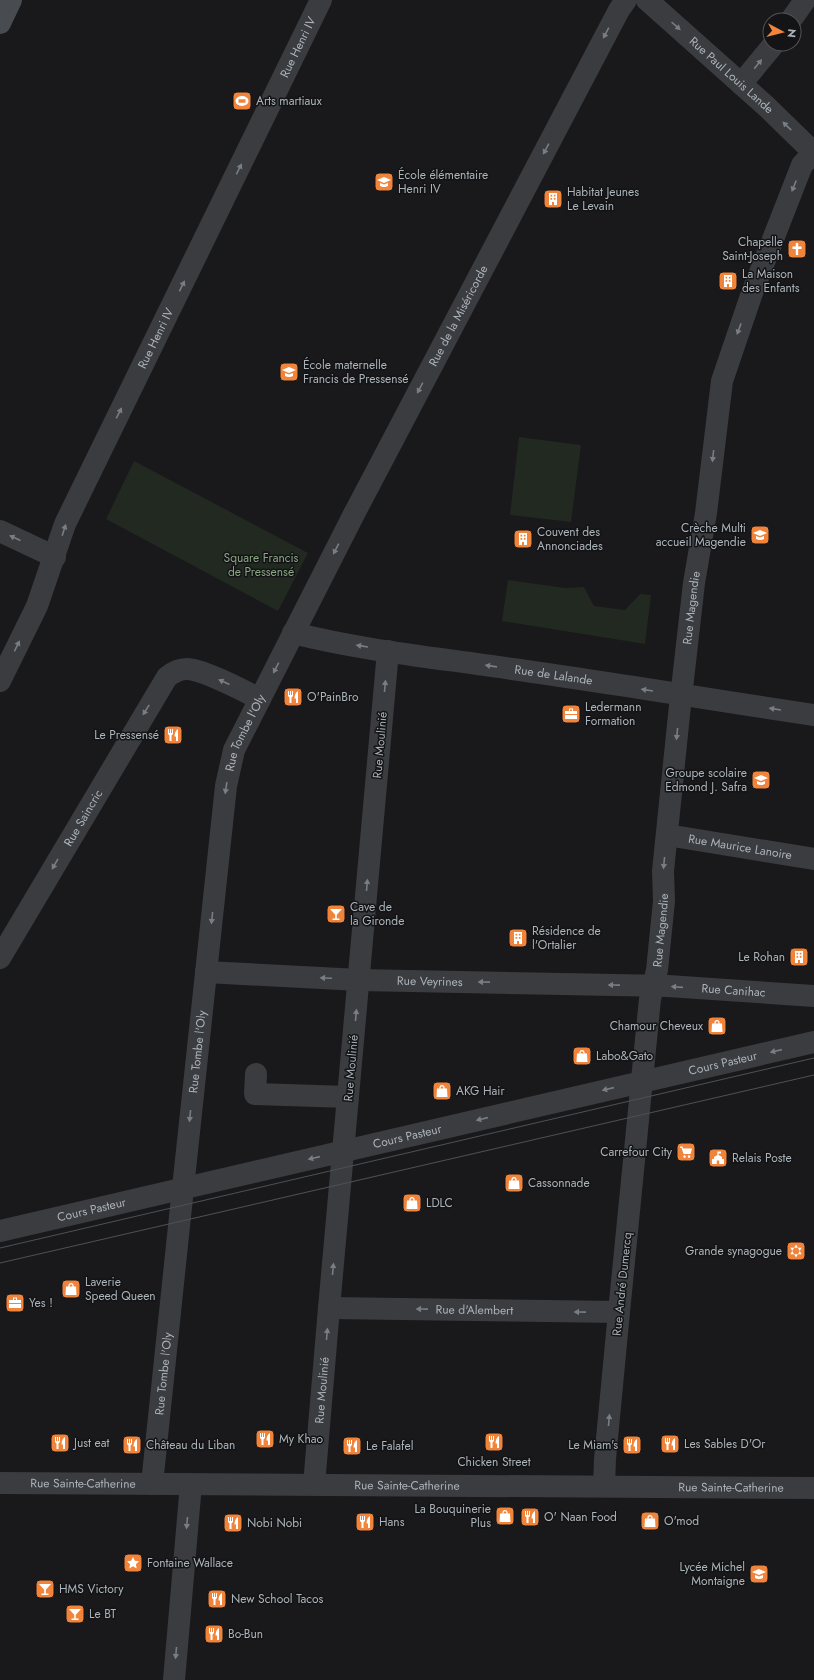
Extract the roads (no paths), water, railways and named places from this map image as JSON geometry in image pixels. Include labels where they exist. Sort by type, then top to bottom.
[{"type":"main road","points":[[0,23],[10,0]]},
{"type":"street","name":"Rue Henri IV","points":[[0,681],[37,606],[66,524],[321,0]]},
{"type":"street","name":"Rue de la Miséricorde","points":[[294,633],[354,514],[619,10],[626,0]]},
{"type":"street","name":"Rue Paul Louis Lande","points":[[647,0],[741,84],[814,153]]},
{"type":"street","points":[[797,12],[805,0]]},
{"type":"street","points":[[741,84],[767,52]]},
{"type":"street","name":"Rue Magendie","points":[[642,1081],[650,999],[657,970],[664,900],[663,871],[694,583],[706,513],[722,381],[752,293],[802,166],[814,153]]},
{"type":"street","points":[[0,531],[55,557]]},
{"type":"street","name":"Rue de Lalande","points":[[294,633],[388,651],[580,678],[814,715]]},
{"type":"street","name":"Rue Tombe l'Oly","points":[[152,1484],[226,786],[234,750],[294,633]]},
{"type":"street","name":"Rue Moulinié","points":[[314,1485],[388,651]]},
{"type":"street","name":"Rue Saincric","points":[[0,958],[167,677],[173,672],[186,669],[198,670],[260,699]]},
{"type":"street","name":"Rue Maurice Lanoire","points":[[667,835],[814,859]]},
{"type":"street","name":"Rue Veyrines","points":[[206,972],[359,980],[653,986]]},
{"type":"street","name":"Rue Canihac","points":[[653,986],[814,996]]},
{"type":"street","name":"Cours Pasteur","points":[[0,1232],[183,1188],[814,1042]]},
{"type":"street","points":[[256,1074],[254,1094],[348,1097]]},
{"type":"street","name":"Rue André Dumercq","points":[[604,1486],[605,1459],[642,1081]]},
{"type":"street","name":"Rue d'Alembert","points":[[330,1308],[619,1312]]},
{"type":"street","name":"Rue Sainte-Catherine","points":[[0,1483],[814,1488]]},
{"type":"street","points":[[174,1680],[191,1484]]},
{"type":"tram line","points":[[0,1248],[814,1058]]},
{"type":"tram line","points":[[0,1263],[814,1075]]},
{"type":"place","name":"Arts martiaux","points":[[242,101]]},
{"type":"place","name":"École élémentaire Henri IV","points":[[384,182]]},
{"type":"place","name":"Habitat Jeunes Le Levain","points":[[553,199]]},
{"type":"place","name":"Chapelle Saint-Joseph","points":[[797,249]]},
{"type":"place","name":"La Maison des Enfants","points":[[728,281]]},
{"type":"place","name":"École maternelle Francis de Pressensé","points":[[289,372]]},
{"type":"place","name":"Crèche Multi accueil Magendie","points":[[760,535]]},
{"type":"place","name":"Couvent des Annonciades","points":[[523,539]]},
{"type":"place","name":"O'PainBro","points":[[293,697]]},
{"type":"place","name":"Ledermann Formation","points":[[571,714]]},
{"type":"place","name":"Le Pressensé","points":[[173,735]]},
{"type":"place","name":"Groupe scolaire Edmond J. Safra","points":[[761,780]]},
{"type":"place","name":"Cave de la Gironde","points":[[336,914]]},
{"type":"place","name":"Résidence de l'Ortalier","points":[[518,938]]},
{"type":"place","name":"Le Rohan","points":[[799,957]]},
{"type":"place","name":"Chamour Cheveux","points":[[717,1026]]},
{"type":"place","name":"Labo&Gato","points":[[582,1056]]},
{"type":"place","name":"AKG Hair","points":[[442,1091]]},
{"type":"place","name":"Carrefour City","points":[[686,1152]]},
{"type":"place","name":"Relais Poste","points":[[718,1158]]},
{"type":"place","name":"Cassonnade","points":[[514,1183]]},
{"type":"place","name":"LDLC","points":[[412,1203]]},
{"type":"place","name":"Grande synagogue","points":[[796,1251]]},
{"type":"place","name":"Laverie Speed Queen","points":[[71,1289]]},
{"type":"place","name":"Yes !","points":[[15,1303]]},
{"type":"place","name":"My Khao","points":[[265,1439]]},
{"type":"place","name":"Chicken Street","points":[[494,1442]]},
{"type":"place","name":"Just eat","points":[[60,1443]]},
{"type":"place","name":"Les Sables D'Or","points":[[670,1444]]},
{"type":"place","name":"Château du Liban","points":[[132,1445]]},
{"type":"place","name":"Le Miam's","points":[[632,1445]]},
{"type":"place","name":"Le Falafel","points":[[352,1446]]},
{"type":"place","name":"La Bouquinerie Plus","points":[[505,1516]]},
{"type":"place","name":"O' Naan Food","points":[[530,1517]]},
{"type":"place","name":"O'mod","points":[[650,1521]]},
{"type":"place","name":"Hans","points":[[365,1522]]},
{"type":"place","name":"Nobi Nobi","points":[[233,1523]]},
{"type":"place","name":"Fontaine Wallace","points":[[133,1563]]},
{"type":"place","name":"Lycée Michel Montaigne","points":[[759,1574]]},
{"type":"place","name":"HMS Victory","points":[[45,1589]]},
{"type":"place","name":"New School Tacos","points":[[217,1599]]},
{"type":"place","name":"Le BT","points":[[75,1614]]},
{"type":"place","name":"Bo-Bun","points":[[214,1634]]},
{"type":"park label","name":"Square Francis de Pressensé","points":[[261,565]]}]
